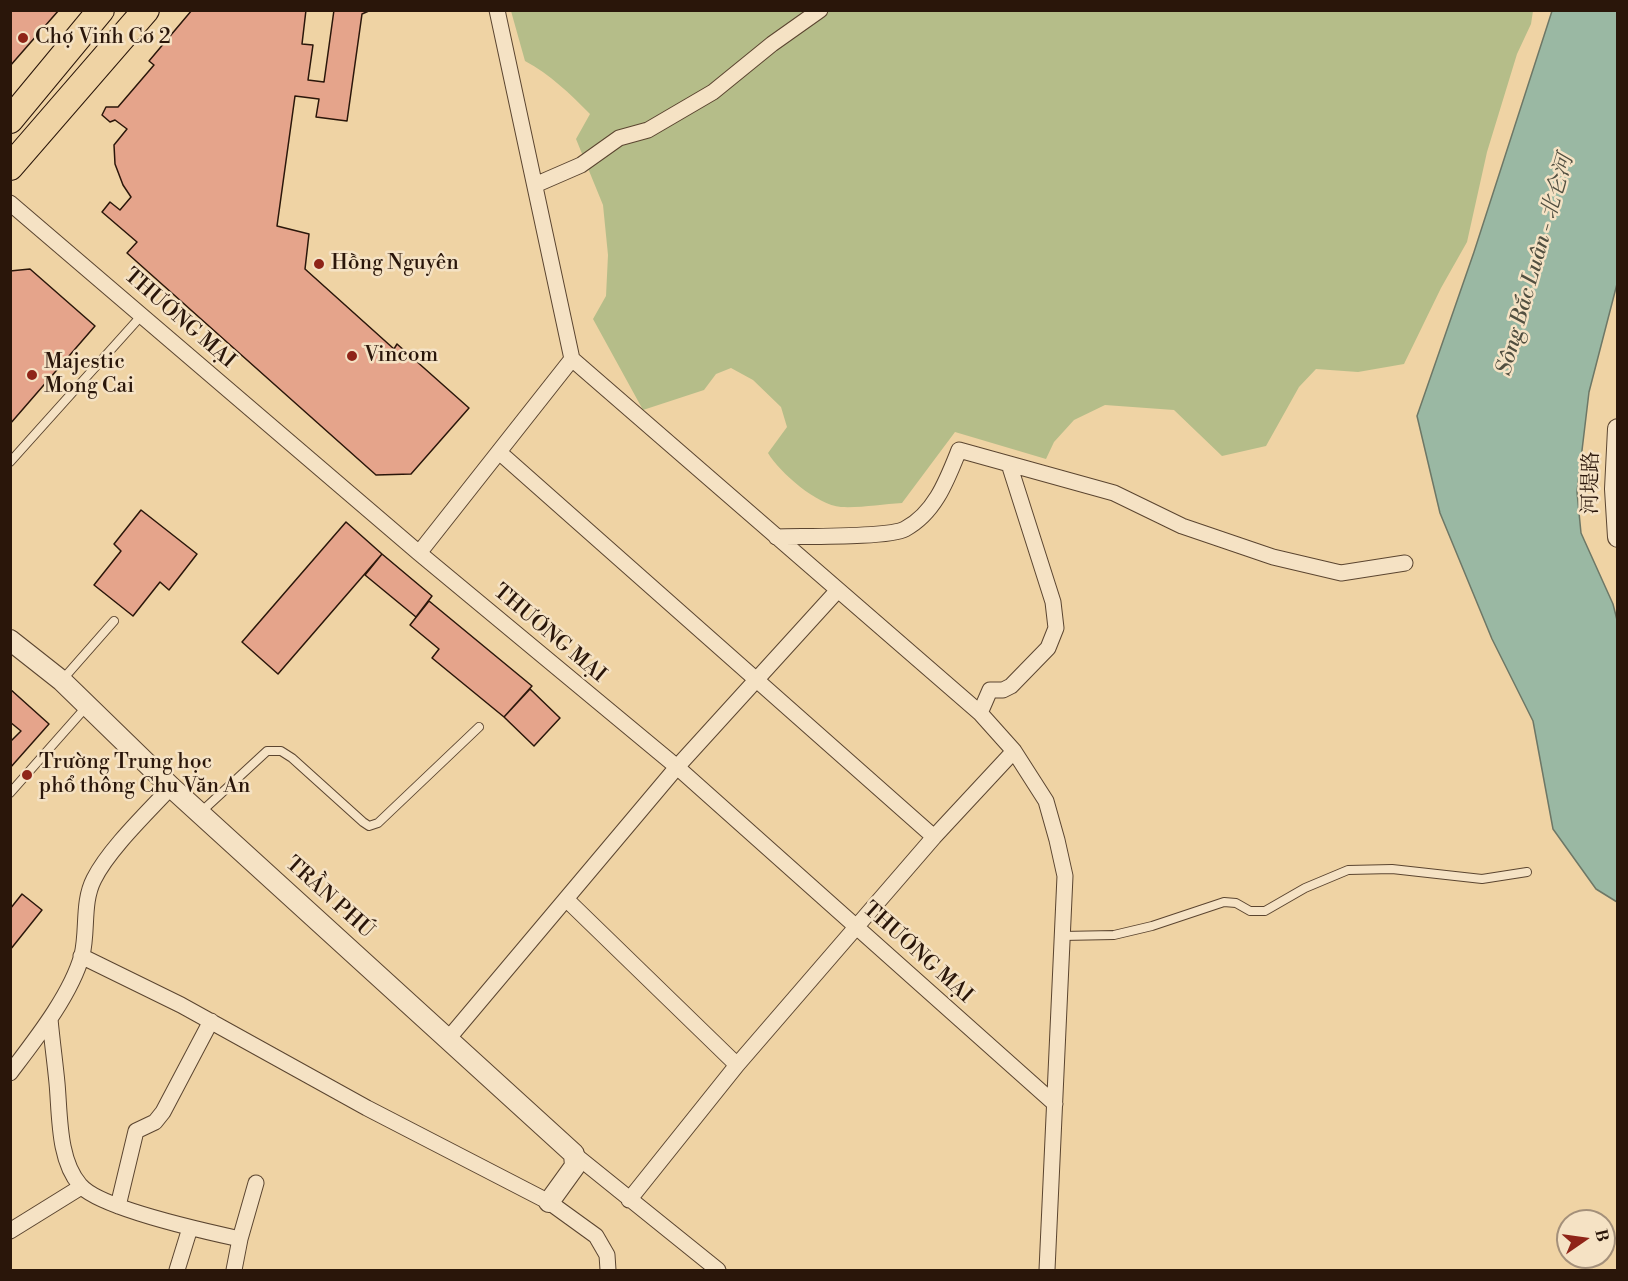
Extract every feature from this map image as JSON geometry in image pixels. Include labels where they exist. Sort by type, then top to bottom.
[{"type":"highway","points":[[10,120],[101,10]]},
{"type":"highway","points":[[10,167],[146,10]]},
{"type":"street","points":[[497,10],[572,359],[980,713],[1014,751],[1046,801],[1065,876],[1047,1270]]},
{"type":"street","points":[[535,185],[581,165],[619,138],[648,130],[704,97],[820,10]]},
{"type":"street","name":"THƯƠNG MẠI","points":[[10,203],[419,553],[677,767],[1055,1104]]},
{"type":"street","points":[[419,553],[572,359]]},
{"type":"street","name":"河堤路","points":[[1617,429],[1617,537]]},
{"type":"street","points":[[776,537],[904,530],[929,510],[948,479],[959,450],[1114,493],[1182,526],[1273,557],[1341,573],[1405,563]]},
{"type":"street","points":[[499,452],[934,837]]},
{"type":"street","points":[[980,713],[990,690],[1003,690],[1011,686],[1048,648],[1056,627],[1053,602],[1009,464]]},
{"type":"street","points":[[448,1039],[677,767],[838,590]]},
{"type":"street","name":"TRẦN PHÚ","points":[[10,640],[62,681],[171,787],[574,1154]]},
{"type":"street","points":[[629,1200],[737,1065],[934,837],[1014,751]]},
{"type":"street","points":[[10,1073],[50,1019],[81,956],[89,893],[94,879],[106,860],[171,787]]},
{"type":"street","points":[[566,899],[737,1065]]},
{"type":"street","points":[[81,956],[211,1021],[378,1113],[549,1202],[596,1236],[607,1255],[608,1270]]},
{"type":"street","points":[[50,1019],[63,1144],[76,1181],[81,1187],[92,1195],[118,1206],[190,1228],[240,1239]]},
{"type":"street","points":[[118,1206],[136,1131],[142,1126],[155,1122],[163,1112],[211,1021]]},
{"type":"street","points":[[549,1202],[574,1166],[574,1154]]},
{"type":"street","points":[[574,1154],[718,1270]]},
{"type":"street","points":[[234,1270],[256,1183]]},
{"type":"street","points":[[10,1231],[81,1187]]},
{"type":"street","points":[[177,1270],[190,1228]]},
{"type":"lane","points":[[10,462],[142,315]]},
{"type":"lane","points":[[62,681],[114,621]]},
{"type":"lane","points":[[10,793],[88,705]]},
{"type":"lane","points":[[200,813],[267,750],[281,751],[292,758],[369,826],[378,823],[478,727]]},
{"type":"lane","points":[[1062,936],[1114,935],[1152,926],[1224,902],[1236,903],[1250,911],[1265,911],[1305,888],[1348,870],[1392,869],[1482,879],[1527,872]]},
{"type":"green space","points":[[511,11],[1533,11],[1531,24],[1517,54],[1487,152],[1467,242],[1441,288],[1404,364],[1358,372],[1316,369],[1299,387],[1266,446],[1222,456],[1174,410],[1105,405],[1074,420],[1054,442],[1046,459],[955,432],[902,503],[841,507],[821,501],[781,470],[768,453],[787,427],[781,407],[753,380],[731,368],[716,374],[704,390],[643,410],[593,319],[606,296],[608,255],[603,205],[576,139],[590,114],[551,78],[525,61]]},
{"type":"water","name":"Sông Bắc Luân - 北仑河","points":[[1552,11],[1617,11],[1617,284],[1589,392],[1577,492],[1581,533],[1613,604],[1617,620],[1617,902],[1596,889],[1553,829],[1533,721],[1492,639],[1440,513],[1417,416],[1474,252]]},
{"type":"building","name":"Chợ Vinh Cơ 2","points":[[10,10],[59,10],[10,66]]},
{"type":"building","points":[[192,10],[306,10],[302,44],[313,45],[308,80],[324,82],[334,10],[371,10],[362,14],[347,121],[316,117],[319,99],[295,96],[277,226],[309,234],[305,269],[394,349],[397,344],[469,408],[411,474],[376,475],[127,253],[137,242],[102,212],[110,202],[120,210],[131,197],[123,185],[115,164],[114,145],[127,129],[115,120],[110,122],[102,115],[106,107],[118,107],[154,65],[149,61]]},
{"type":"building","name":"Majestic Mong Cai","points":[[30,269],[95,326],[10,424],[10,271]]},
{"type":"building","points":[[141,510],[197,554],[169,590],[160,582],[133,616],[94,585],[121,551],[114,544]]},
{"type":"building","points":[[346,522],[382,554],[278,674],[242,642]]},
{"type":"building","points":[[382,554],[432,596],[416,617],[365,575]]},
{"type":"building","points":[[429,601],[532,686],[504,717],[432,658],[439,649],[410,625]]},
{"type":"building","points":[[10,689],[49,724],[10,768],[10,742],[21,731],[10,722]]},
{"type":"building","points":[[530,689],[560,718],[534,746],[504,717]]},
{"type":"building","points":[[22,894],[42,910],[10,950],[10,909]]},
{"type":"place","name":"Chợ Vinh Cơ 2","points":[[23,38]]},
{"type":"place","name":"Hồng Nguyên","points":[[319,264]]},
{"type":"place","name":"Vincom","points":[[352,356]]},
{"type":"place","name":"Majestic Mong Cai","points":[[32,375]]},
{"type":"place","name":"Trường Trung học phổ thông Chu Văn An","points":[[27,775]]}]
